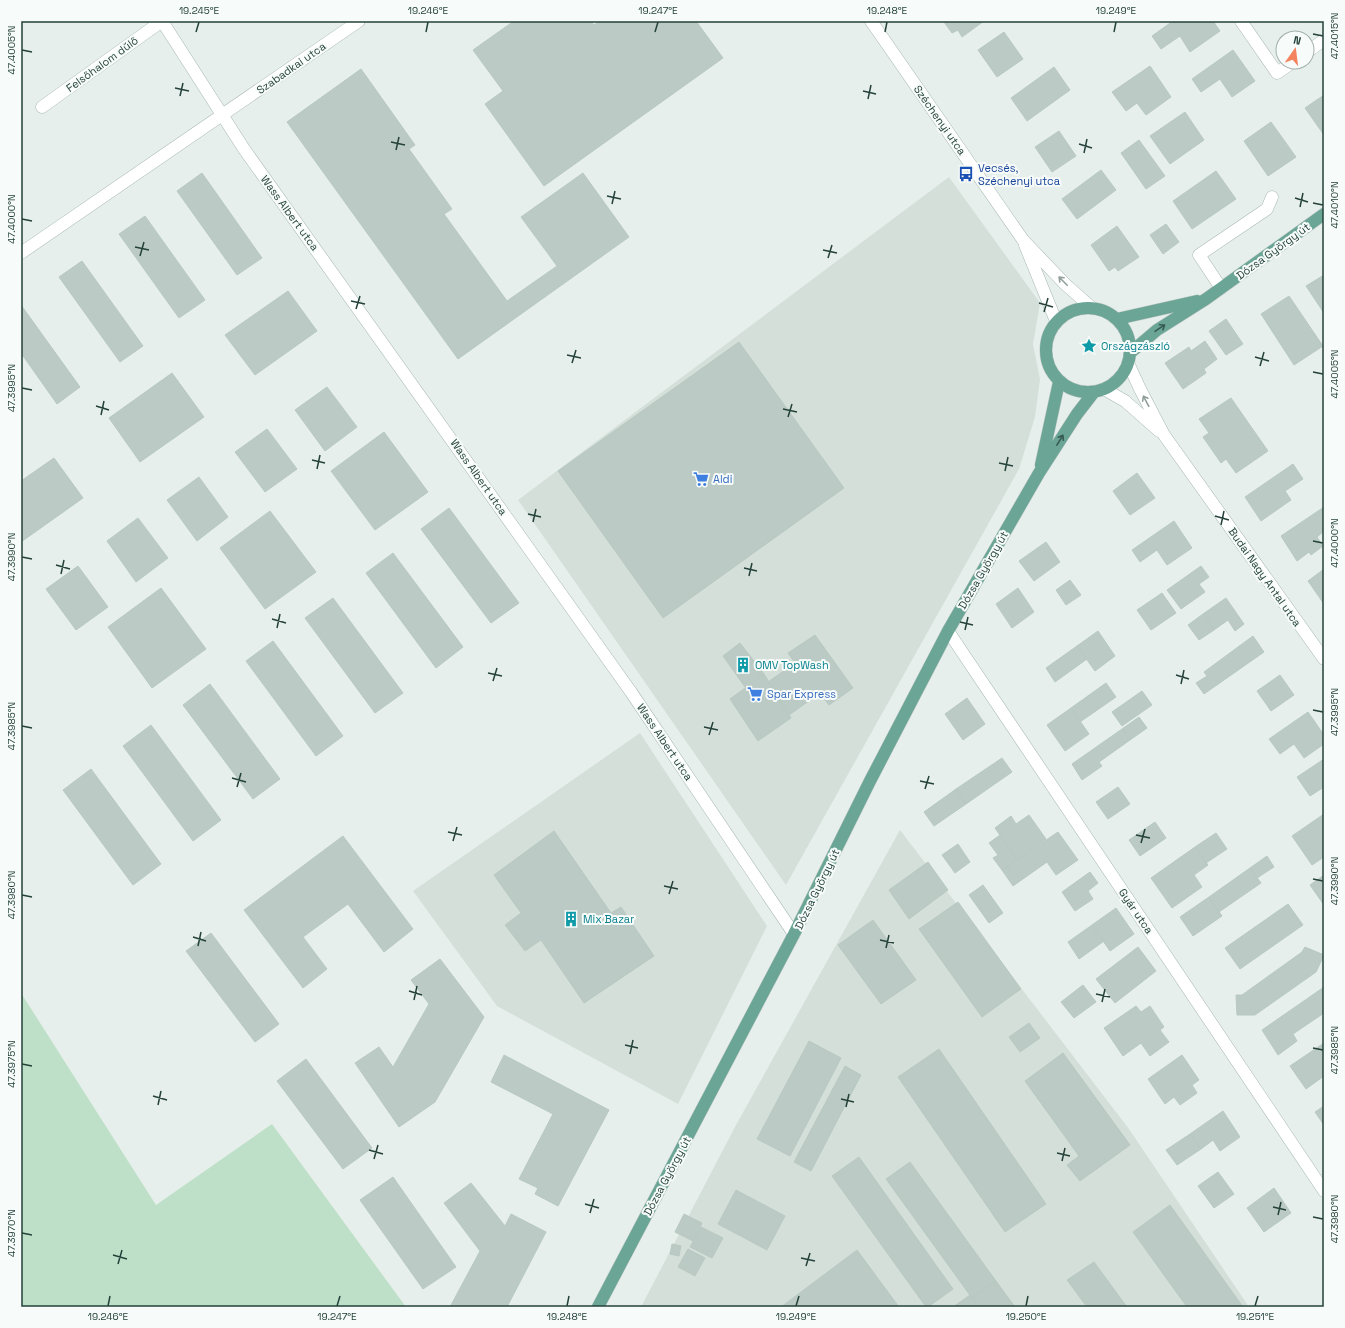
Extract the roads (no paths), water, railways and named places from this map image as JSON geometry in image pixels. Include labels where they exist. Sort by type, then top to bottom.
[{"type":"main road","name":"Dózsa György út","points":[[1129,358],[1157,330],[1206,299],[1324,214]]},
{"type":"main road","name":"Dózsa György út","points":[[1117,319],[1206,299]]},
{"type":"main road","points":[[1092,308],[1101,310],[1117,319],[1126,332],[1130,347],[1129,358],[1123,374],[1115,383],[1099,391],[1082,392],[1070,389],[1059,382],[1050,371],[1046,358],[1045,345],[1049,332],[1056,321],[1067,313],[1079,309],[1092,308]]},
{"type":"main road","name":"Dózsa György út","points":[[1039,473],[1059,382]]},
{"type":"main road","name":"Dózsa György út","points":[[598,1307],[794,934],[870,781],[948,631],[1039,473],[1077,414],[1099,391]]},
{"type":"street","name":"Wass Albert utca","points":[[162,21],[244,149],[631,692],[794,934]]},
{"type":"street","name":"Felsőhalom dűlő","points":[[42,107],[162,21]]},
{"type":"street","name":"Szabadkai utca","points":[[21,253],[359,21]]},
{"type":"street","name":"Széchenyi utca","points":[[871,21],[1023,240],[1065,284],[1092,308]]},
{"type":"street","points":[[1241,21],[1277,73],[1281,70]]},
{"type":"street","points":[[1315,46],[1324,40]]},
{"type":"street","points":[[1221,288],[1199,256],[1267,209],[1272,196]]},
{"type":"street","name":"Széchenyi utca","points":[[1023,240],[1056,321]]},
{"type":"street","name":"Budai Nagy Antal utca","points":[[1129,358],[1164,435],[1324,659]]},
{"type":"street","name":"Budai Nagy Antal utca","points":[[1099,391],[1125,401],[1164,435]]},
{"type":"street","name":"Gyár utca","points":[[948,631],[1324,1191]]},
{"type":"place","name":"Vecsés, Széchenyi utca","points":[[966,174]]},
{"type":"place","name":"Országzászló","points":[[1089,346]]},
{"type":"place","name":"Aldi","points":[[701,479]]},
{"type":"place","name":"OMV TopWash","points":[[743,665]]},
{"type":"place","name":"Spar Express","points":[[755,694]]},
{"type":"place","name":"Mix Bazar","points":[[571,919]]}]
